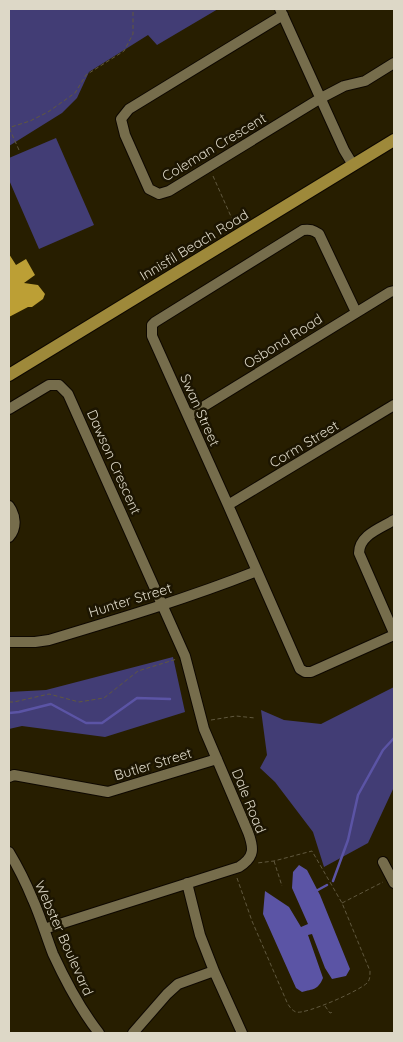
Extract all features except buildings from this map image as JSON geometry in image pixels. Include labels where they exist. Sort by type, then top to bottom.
[{"type":"main road","name":"Innisfil Beach Road","points":[[9,375],[394,140]]},
{"type":"street","name":"Coleman Crescent","points":[[281,12],[210,60],[129,109],[121,119],[125,135],[149,189],[158,194],[169,191],[321,98]]},
{"type":"street","points":[[281,12],[344,150],[353,165]]},
{"type":"street","points":[[321,98],[344,86],[365,81],[394,63]]},
{"type":"street","name":"Swan Street","points":[[356,312],[319,234],[313,229],[303,230],[155,322],[152,325],[152,336],[300,669],[310,672],[394,634]]},
{"type":"street","name":"Osbond Road","points":[[188,416],[356,312],[394,291]]},
{"type":"street","name":"Dawson Crescent","points":[[9,409],[49,385],[59,385],[68,394],[163,605]]},
{"type":"street","name":"Corm Street","points":[[228,505],[394,405]]},
{"type":"street","points":[[9,506],[14,516],[15,524],[9,536]]},
{"type":"street","points":[[394,520],[365,538],[360,546],[359,553],[394,634]]},
{"type":"street","name":"Hunter Street","points":[[9,642],[49,640],[214,588],[257,570]]},
{"type":"street","name":"Dale Road","points":[[44,929],[239,867],[246,862],[252,850],[248,832],[204,729],[185,656],[163,605]]},
{"type":"street","name":"Butler Street","points":[[9,777],[14,774],[108,792],[217,759]]},
{"type":"street","name":"Webster Boulevard","points":[[9,852],[33,899],[59,966],[77,1003],[99,1033]]},
{"type":"street","points":[[383,862],[393,880]]},
{"type":"street","points":[[187,883],[200,935],[242,1033]]},
{"type":"street","points":[[132,1033],[178,984],[214,971]]},
{"type":"path","points":[[18,150],[10,130],[11,127],[30,121],[48,112],[75,93],[86,75],[124,51],[133,34],[133,9]]},
{"type":"path","points":[[213,176],[233,221]]},
{"type":"path","points":[[9,702],[49,694],[79,702],[104,698],[138,671],[185,656]]},
{"type":"path","points":[[202,721],[236,716],[255,718]]},
{"type":"path","points":[[236,877],[252,921],[286,1000],[290,1008],[295,1012],[302,1012],[324,1005],[361,988],[368,982],[370,971],[342,903],[312,851],[274,861],[256,863]]},
{"type":"path","points":[[274,861],[282,886]]},
{"type":"path","points":[[342,903],[393,880]]},
{"type":"path","points":[[324,1005],[330,1012],[333,1012]]},
{"type":"shaded area","points":[[9,9],[218,9],[157,45],[148,35],[89,72],[77,98],[62,113],[9,146]]},
{"type":"shaded area","points":[[56,138],[94,225],[39,249],[9,180],[9,158]]},
{"type":"shaded area","points":[[173,657],[185,712],[105,737],[22,726],[9,729],[9,692],[46,690]]},
{"type":"shaded area","points":[[394,687],[394,787],[368,843],[324,867],[313,832],[275,782],[260,768],[267,755],[261,710],[284,720],[321,724]]},
{"type":"shaded area","points":[[299,865],[307,870],[320,895],[350,969],[346,976],[332,979],[325,968],[312,934],[308,935],[323,978],[317,987],[302,992],[296,988],[263,914],[265,891],[289,907],[301,927],[308,924],[292,888],[293,872]]},
{"type":"waterway","points":[[9,713],[51,704],[86,723],[102,723],[137,698],[170,699]]},
{"type":"waterway","points":[[333,881],[348,840],[358,795],[383,750],[394,738]]},
{"type":"waterway","points":[[316,891],[327,885]]}]
